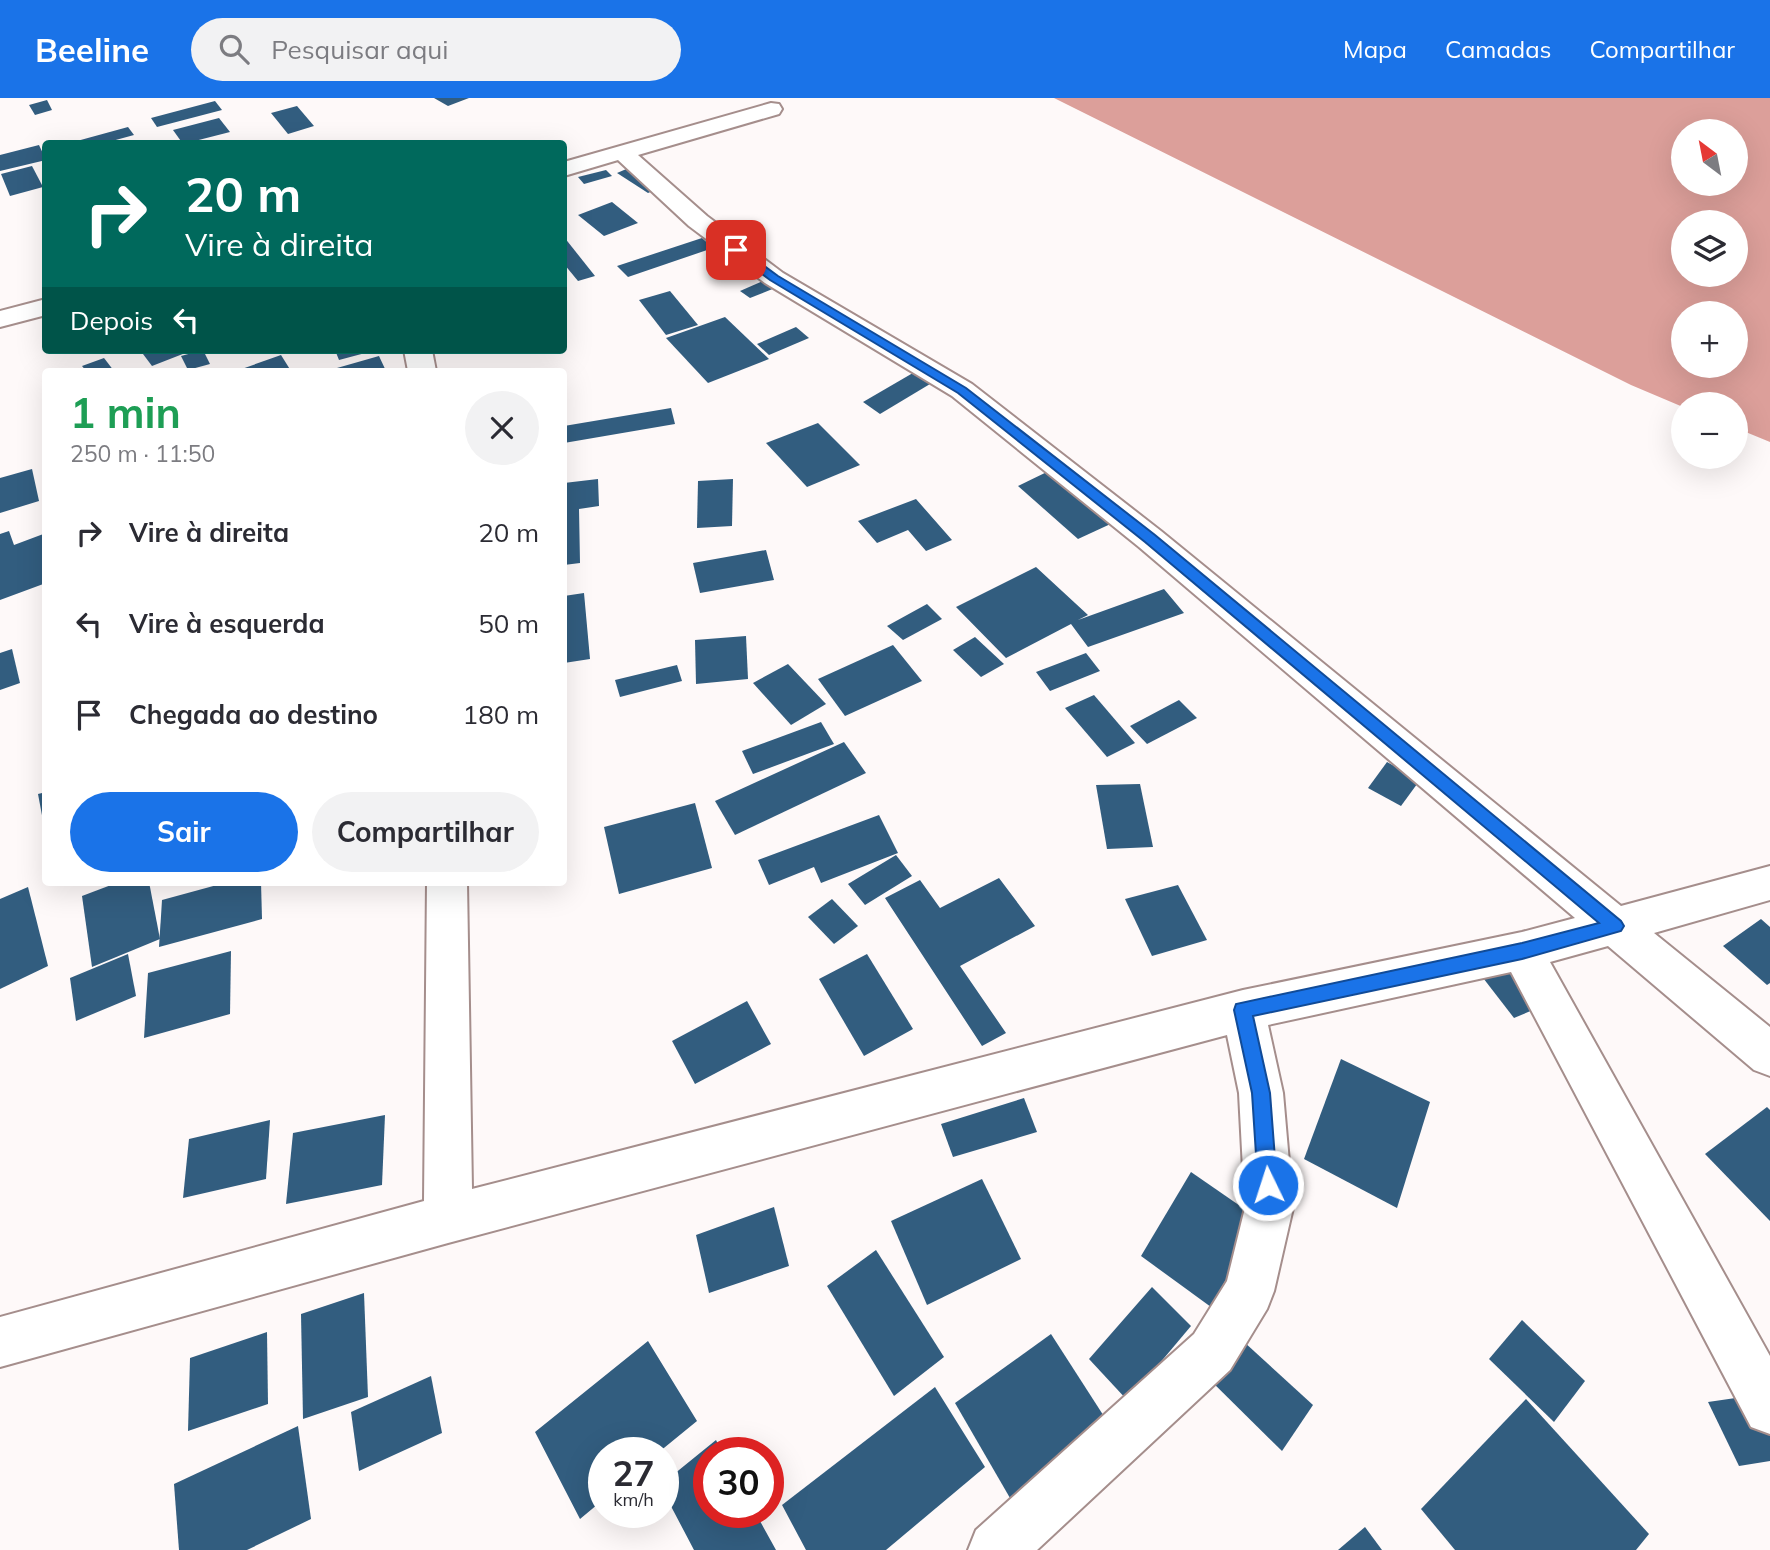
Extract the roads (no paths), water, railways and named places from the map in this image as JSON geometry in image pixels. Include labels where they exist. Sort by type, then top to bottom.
[{"type":"street","points":[[567,168],[771,109]]},
{"type":"street","points":[[624,153],[698,221],[774,278],[962,390],[1150,539],[1770,1055]]},
{"type":"street","points":[[0,318],[42,308]]},
{"type":"street","points":[[0,1342],[448,1219],[1243,1010],[1522,951],[1770,883]]},
{"type":"street","points":[[447,886],[448,1219]]},
{"type":"street","points":[[1522,951],[1770,1408]]},
{"type":"street","points":[[996,1550],[1212,1352],[1249,1290],[1269,1208],[1261,1093],[1243,1010]]}]
